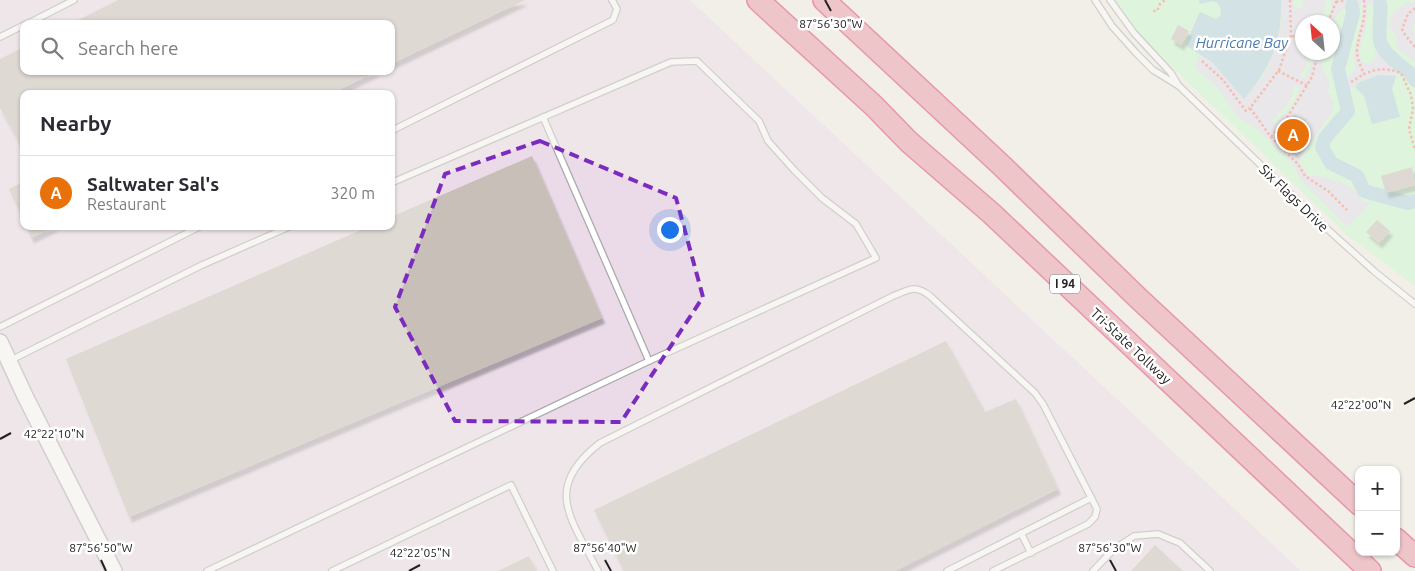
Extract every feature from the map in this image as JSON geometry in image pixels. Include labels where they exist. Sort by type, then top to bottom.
[{"type":"highway","name":"Tri-State Tollway","points":[[758,0],[874,106],[909,142],[991,214],[1370,571]]},
{"type":"highway","points":[[824,0],[1000,164],[1150,310],[1355,500]]},
{"type":"highway","points":[[1400,543],[1415,556]]},
{"type":"street","points":[[0,342],[25,396],[114,571]]},
{"type":"lane","points":[[33,20],[74,0]]},
{"type":"lane","points":[[395,129],[613,20],[617,9],[612,0]]},
{"type":"lane","name":"Six Flags Drive","points":[[1095,0],[1112,26],[1154,70],[1179,86],[1325,227],[1375,272],[1415,304]]},
{"type":"lane","name":"Six Flags Drive","points":[[1110,0],[1134,33],[1171,74],[1179,86]]},
{"type":"lane","points":[[0,37],[20,27]]},
{"type":"lane","points":[[207,571],[649,361],[876,258],[856,224],[822,198],[801,177],[768,141],[759,121],[696,61],[671,62],[395,181]]},
{"type":"lane","points":[[543,117],[649,361]]},
{"type":"lane","points":[[0,327],[193,230]]},
{"type":"lane","points":[[9,361],[202,265],[282,230]]},
{"type":"lane","points":[[598,571],[570,516],[566,501],[566,485],[573,469],[583,456],[600,443],[912,288],[922,290],[930,296],[1035,394],[1043,404],[1097,509],[1095,517],[1088,524],[993,571]]},
{"type":"lane","points":[[332,571],[511,485],[553,571]]},
{"type":"lane","points":[[947,571],[1091,498]]},
{"type":"lane","points":[[1021,533],[1031,553]]},
{"type":"lane","points":[[1093,571],[1114,549],[1134,536],[1158,534],[1180,543],[1210,571]]},
{"type":"path","points":[[1153,11],[1156,11],[1165,0]]},
{"type":"path","points":[[1202,61],[1223,80],[1246,111],[1278,71],[1291,36],[1290,0]]},
{"type":"path","points":[[1330,15],[1335,1],[1346,0]]},
{"type":"path","points":[[1364,0],[1365,19],[1357,51],[1358,60],[1364,74]]},
{"type":"path","points":[[1415,8],[1408,14],[1402,29],[1415,46]]},
{"type":"path","points":[[1291,36],[1295,37]]},
{"type":"path","points":[[1271,137],[1308,86],[1316,60]]},
{"type":"path","points":[[1351,82],[1376,69],[1390,69],[1401,73],[1411,96],[1413,109],[1409,129],[1415,150]]},
{"type":"path","points":[[1278,71],[1308,86]]},
{"type":"path","points":[[1250,108],[1271,137],[1298,164],[1305,176],[1328,191],[1347,210]]},
{"type":"highlighted area","points":[[540,141],[676,198],[703,297],[621,422],[455,421],[395,307],[445,174]]},
{"type":"shaded area","points":[[0,0],[690,0],[1301,571],[0,571]]},
{"type":"shaded area","points":[[1281,0],[1294,0],[1292,5],[1298,9],[1302,8],[1303,0],[1326,0],[1322,15],[1295,15],[1295,60],[1309,60],[1304,71],[1300,74],[1303,78],[1306,76],[1313,60],[1322,60],[1321,68],[1328,79],[1330,85],[1328,92],[1334,103],[1332,112],[1299,161],[1308,176],[1320,176],[1342,183],[1355,190],[1362,201],[1369,204],[1347,227],[1300,179],[1296,168],[1291,162],[1259,130],[1238,117],[1213,83],[1195,68],[1200,53],[1225,75],[1244,99],[1268,67],[1281,23]],"holes":[[[1297,86],[1299,88],[1298,94],[1291,106],[1280,119],[1275,123],[1272,122],[1271,120],[1287,104],[1294,93],[1291,89]],[[1294,114],[1306,120],[1299,132],[1306,136],[1295,153],[1277,141]]]},
{"type":"shaded area","points":[[1331,0],[1384,0],[1367,5],[1366,27],[1359,49],[1361,61],[1365,64],[1371,63],[1377,52],[1401,73],[1396,76],[1379,75],[1369,78],[1348,91],[1344,77],[1348,78],[1355,70],[1354,54],[1362,19],[1361,5],[1348,6],[1337,15],[1329,15],[1332,8]]},
{"type":"shaded area","points":[[1415,0],[1415,23],[1412,27],[1415,33],[1415,62],[1396,47],[1397,39],[1395,33],[1389,27],[1391,15],[1408,2],[1414,3]]},
{"type":"green space","points":[[1115,0],[1415,0],[1415,286],[1348,236],[1145,41]]},
{"type":"water","name":"Hurricane Bay","points":[[1199,0],[1281,0],[1279,29],[1273,53],[1268,65],[1244,99],[1212,62],[1185,45],[1200,12],[1216,19],[1220,16],[1221,9],[1217,3],[1213,1],[1200,4]]},
{"type":"water","points":[[1379,75],[1396,76],[1392,89],[1400,117],[1372,124],[1364,96],[1355,87],[1360,82]]},
{"type":"building","points":[[118,0],[525,0],[395,62],[395,20],[78,20]]},
{"type":"building","points":[[1178,25],[1189,31],[1181,45],[1171,39]]},
{"type":"building","points":[[20,49],[20,75],[369,75],[339,90],[20,90],[20,145],[0,108],[0,59]]},
{"type":"building","points":[[1294,114],[1306,120],[1299,132],[1306,136],[1295,153],[1277,141]]},
{"type":"building","points":[[532,156],[602,318],[129,517],[66,359],[361,230],[395,230],[395,215]]},
{"type":"building","points":[[1412,167],[1415,185],[1386,193],[1381,176]]},
{"type":"building","points":[[20,183],[20,212],[9,189]]},
{"type":"building","points":[[1377,220],[1390,231],[1379,243],[1366,232]]},
{"type":"building","points":[[28,230],[48,230],[31,238]]},
{"type":"building","points":[[946,341],[985,412],[1016,399],[1058,489],[895,571],[624,571],[594,510]]},
{"type":"building","points":[[1155,545],[1183,571],[1131,571]]},
{"type":"building","points":[[529,556],[536,571],[498,571]]},
{"type":"waterway","points":[[1380,4],[1380,40],[1384,50],[1412,75],[1415,80]]},
{"type":"waterway","points":[[1352,6],[1353,13],[1338,69],[1348,111],[1325,138],[1322,147],[1331,163],[1357,176],[1364,191],[1408,203],[1415,201]]},
{"type":"place","name":"Saltwater Sal's","points":[[1293,135]]}]
